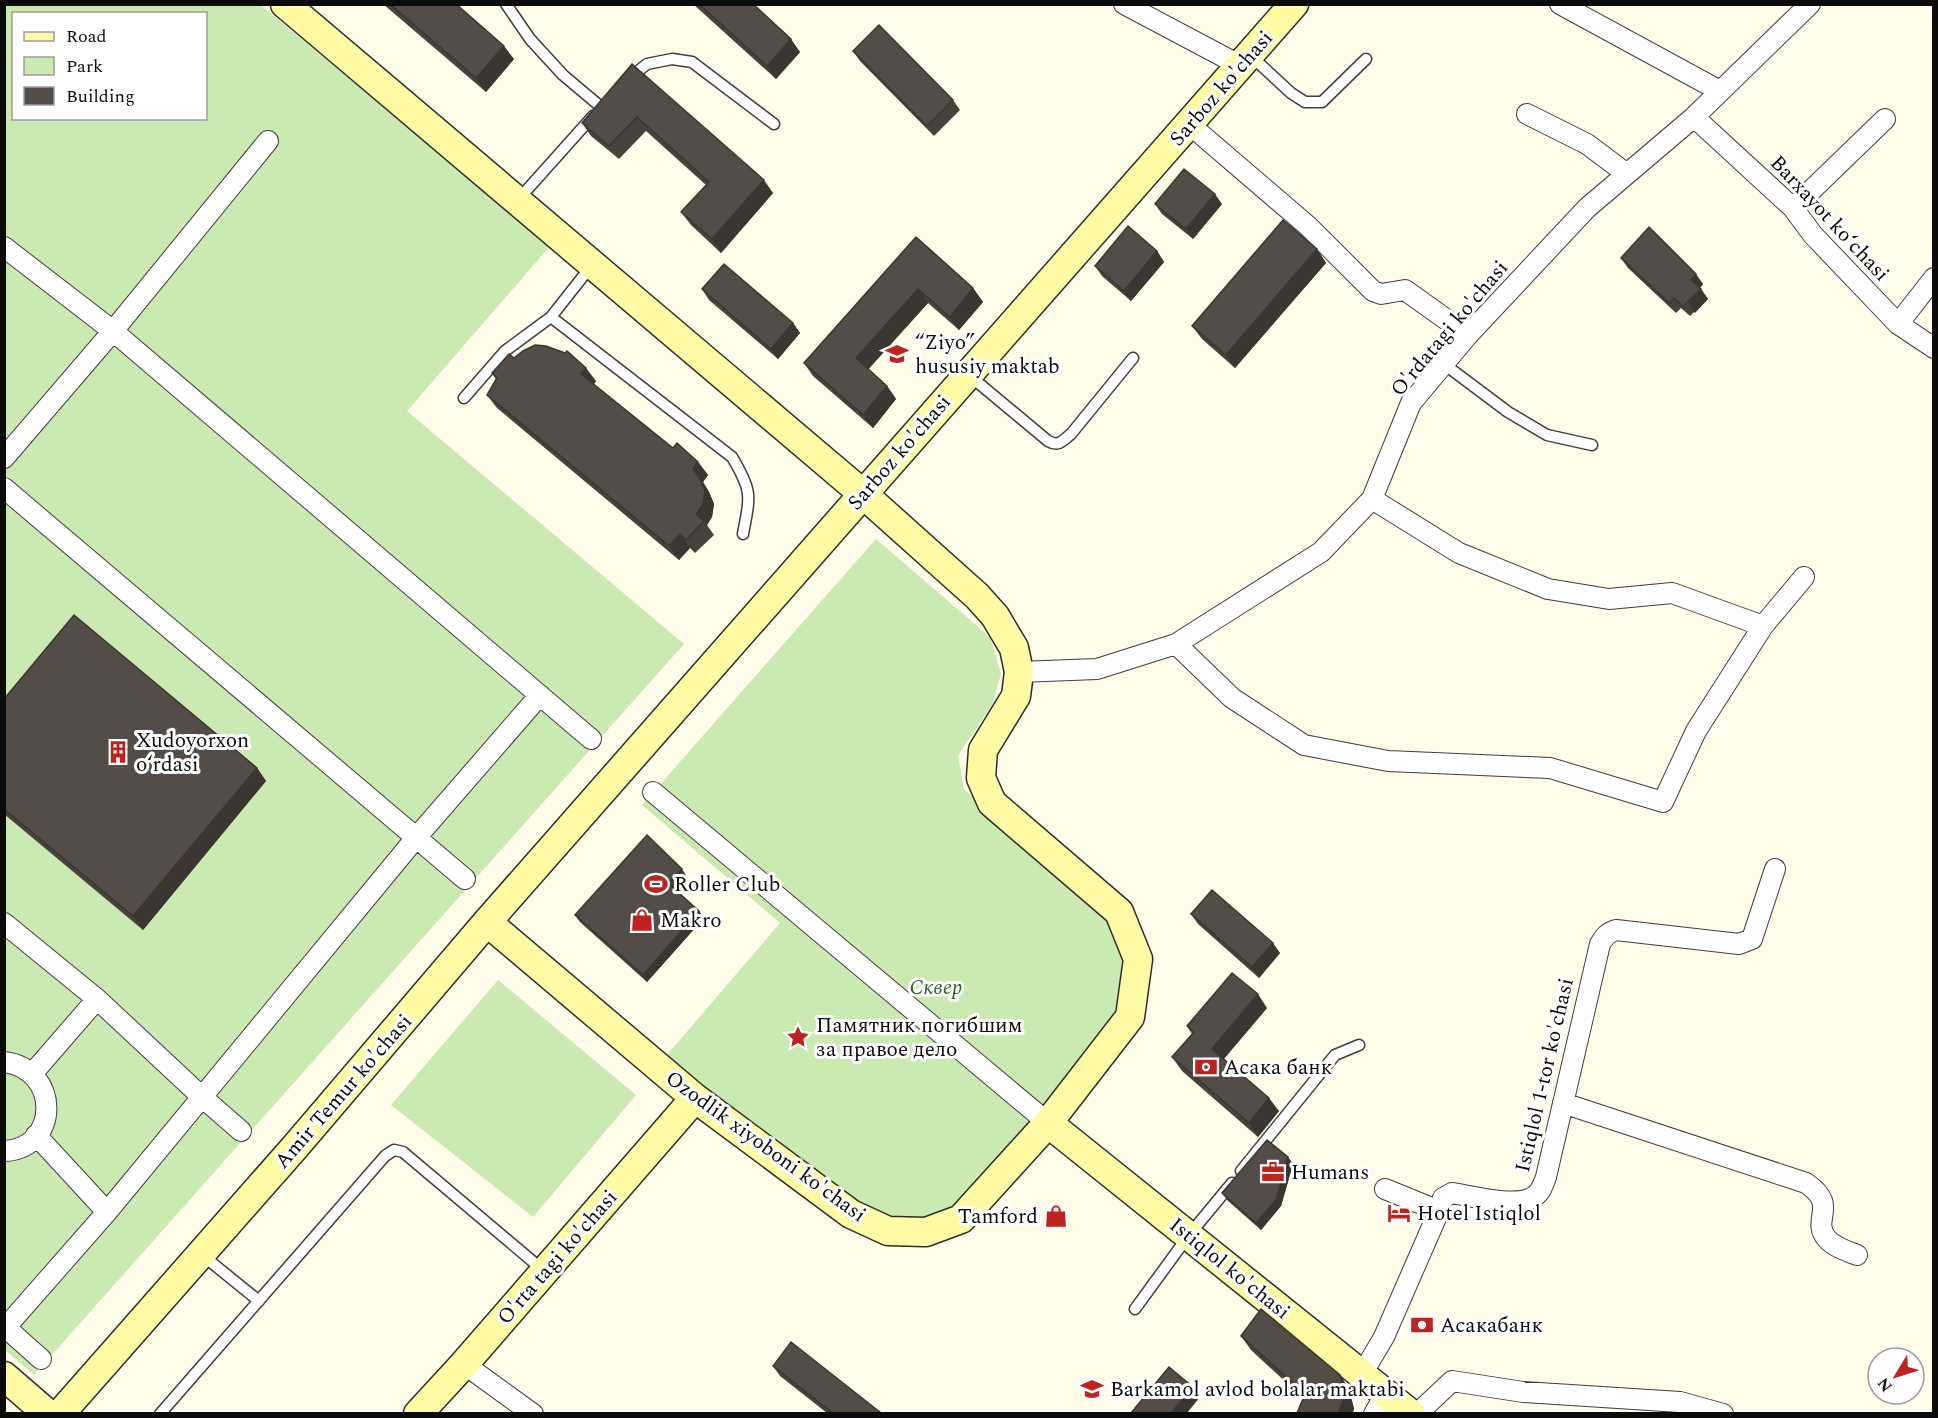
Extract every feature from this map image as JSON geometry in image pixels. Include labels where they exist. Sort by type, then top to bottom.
[{"type":"main road","name":"Ozodlik xiyoboni ko'chasi","points":[[285,4],[862,493],[995,616],[1014,648],[1019,672],[1016,696],[983,750],[981,778],[992,803],[1119,912],[1138,959],[1130,1017],[1048,1123],[961,1219],[926,1232],[888,1231],[851,1214],[695,1098],[487,922]]},
{"type":"main road","name":"Sarboz ko'chasi","points":[[623,766],[1294,4]]},
{"type":"main road","name":"Amir Temur ko'chasi","points":[[60,1413],[296,1147],[623,766]]},
{"type":"main road","name":"O'rta tagi ko'chasi","points":[[418,1413],[464,1364],[695,1098]]},
{"type":"main road","name":"Istiqlol ko'chasi","points":[[1048,1123],[1362,1374],[1380,1403],[1411,1413]]},
{"type":"main road","points":[[4,1376],[48,1413]]},
{"type":"street","points":[[1124,4],[1245,60]]},
{"type":"street","points":[[1560,4],[1720,91]]},
{"type":"street","name":"O'rdatagi ko'chasi","points":[[1019,672],[1097,669],[1176,644],[1321,552],[1372,500],[1411,403],[1468,335],[1587,208],[1694,117],[1810,4]]},
{"type":"street","points":[[1527,114],[1587,144],[1627,174]]},
{"type":"street","name":"Barxayot koʻchasi","points":[[1694,117],[1794,208],[1813,235],[1898,324],[1934,348]]},
{"type":"street","points":[[1794,208],[1885,119]]},
{"type":"street","points":[[1189,124],[1308,226],[1373,291],[1381,294],[1405,290],[1468,335]]},
{"type":"street","points":[[4,458],[113,331],[268,141]]},
{"type":"street","points":[[4,247],[113,331],[591,739]]},
{"type":"street","points":[[1898,324],[1934,278]]},
{"type":"street","points":[[4,488],[415,839],[465,879]]},
{"type":"street","points":[[1372,500],[1459,553],[1548,589],[1609,599],[1672,593],[1763,626]]},
{"type":"street","points":[[1176,644],[1232,698],[1304,745],[1388,760],[1550,768],[1663,802],[1696,731],[1763,626],[1804,577]]},
{"type":"street","points":[[41,1359],[5,1326],[107,1212],[415,839],[540,695]]},
{"type":"street","points":[[653,792],[1048,1123]]},
{"type":"street","name":"Istiqlol 1-tor ko'chasi","points":[[1362,1374],[1384,1337],[1443,1198],[1452,1193],[1519,1202],[1533,1197],[1541,1190],[1546,1177],[1600,944],[1607,933],[1616,930],[1747,943],[1752,939],[1775,869]]},
{"type":"street","points":[[4,923],[97,999],[242,1131]]},
{"type":"street","points":[[32,1074],[97,999]]},
{"type":"street","points":[[4,1062],[15,1063],[39,1081],[46,1094],[47,1109],[44,1123],[36,1136],[25,1145],[4,1150]]},
{"type":"street","points":[[1563,1103],[1806,1183],[1824,1200],[1822,1228],[1826,1238],[1834,1245],[1857,1256]]},
{"type":"street","points":[[36,1136],[107,1212]]},
{"type":"street","points":[[1385,1189],[1439,1211]]},
{"type":"street","points":[[464,1364],[533,1413]]},
{"type":"street","points":[[1417,1413],[1452,1381],[1523,1392],[1680,1402],[1723,1413]]},
{"type":"lane","points":[[506,4],[530,39],[563,75],[609,99]]},
{"type":"lane","points":[[517,201],[632,74],[647,64],[672,59],[692,62],[774,124]]},
{"type":"lane","points":[[1245,60],[1305,102],[1322,102],[1365,59]]},
{"type":"lane","points":[[464,398],[506,351],[551,317],[592,265]]},
{"type":"lane","points":[[551,317],[732,457],[745,478],[749,497],[742,534]]},
{"type":"lane","points":[[968,374],[1048,441],[1060,444],[1071,434],[1133,358]]},
{"type":"lane","points":[[1444,364],[1508,412],[1547,435],[1592,445]]},
{"type":"lane","points":[[1136,1309],[1189,1235],[1335,1055],[1359,1045]]},
{"type":"lane","points":[[160,1413],[386,1156],[394,1150],[403,1152],[545,1271]]},
{"type":"lane","points":[[200,1254],[259,1301]]},
{"type":"green space","points":[[5,5],[261,5],[550,246],[407,411],[684,644],[34,1375],[5,1350]]},
{"type":"green space","name":"Сквер","points":[[876,539],[990,637],[1001,674],[992,705],[958,755],[964,789],[1109,911],[1129,984],[1107,1050],[959,1211],[912,1227],[849,1207],[667,1055],[780,923],[642,805]]},
{"type":"green space","points":[[498,980],[636,1095],[533,1217],[391,1105]]},
{"type":"building","points":[[390,4],[456,4],[504,46],[476,78]]},
{"type":"building","points":[[699,4],[753,4],[791,39],[767,66]]},
{"type":"building","points":[[879,25],[953,100],[927,126],[853,51]]},
{"type":"building","points":[[632,64],[764,180],[712,239],[681,212],[709,182],[637,117],[609,146],[582,123]]},
{"type":"building","points":[[1184,169],[1215,194],[1186,229],[1155,204]]},
{"type":"building","points":[[1283,220],[1317,249],[1226,355],[1192,326]]},
{"type":"building","points":[[1128,226],[1157,251],[1124,291],[1095,266]]},
{"type":"building","points":[[1649,227],[1696,274],[1691,280],[1701,289],[1683,306],[1674,298],[1669,303],[1621,258]]},
{"type":"building","points":[[916,237],[973,288],[950,317],[918,289],[856,358],[887,386],[863,415],[804,363]]},
{"type":"building","points":[[724,264],[793,323],[771,349],[702,289]]},
{"type":"building","points":[[535,345],[546,346],[565,353],[567,351],[586,368],[581,374],[673,448],[677,443],[698,462],[693,469],[705,491],[703,504],[696,514],[704,521],[686,540],[680,534],[669,546],[487,395],[497,378],[492,373],[509,354],[514,358]]},
{"type":"building","name":"Xudoyorxon oʻrdasi","points":[[74,615],[257,768],[133,916],[4,809],[4,699]]},
{"type":"building","name":"Makro","points":[[647,835],[682,869],[668,883],[699,911],[643,975],[575,915]]},
{"type":"building","points":[[1212,890],[1273,943],[1252,967],[1191,914]]},
{"type":"building","name":"Асака банк","points":[[1232,973],[1258,994],[1212,1049],[1269,1098],[1249,1123],[1172,1057],[1194,1032],[1187,1026]]},
{"type":"building","points":[[1267,1140],[1288,1157],[1276,1200],[1256,1223],[1222,1193]]},
{"type":"building","points":[[1261,1309],[1340,1375],[1345,1396],[1338,1413],[1297,1413],[1305,1394],[1241,1336]]},
{"type":"building","points":[[791,1342],[881,1413],[833,1413],[773,1366]]},
{"type":"building","points":[[1169,1367],[1193,1387],[1171,1413],[1131,1413]]},
{"type":"place","name":"“Ziyo” hususiy maktab","points":[[897,354]]},
{"type":"place","name":"Xudoyorxon oʻrdasi","points":[[118,752]]},
{"type":"place","name":"Roller Club","points":[[656,884]]},
{"type":"place","name":"Makro","points":[[642,920]]},
{"type":"place","name":"Памятник погибшим за правое дело","points":[[798,1037]]},
{"type":"place","name":"Асака банк","points":[[1206,1067]]},
{"type":"place","name":"Humans","points":[[1273,1172]]},
{"type":"place","name":"Hotel Istiqlol","points":[[1399,1213]]},
{"type":"place","name":"Tamford","points":[[1056,1216]]},
{"type":"place","name":"Асакабанк","points":[[1422,1325]]},
{"type":"place","name":"Barkamol avlod bolalar maktabi","points":[[1092,1389]]}]
